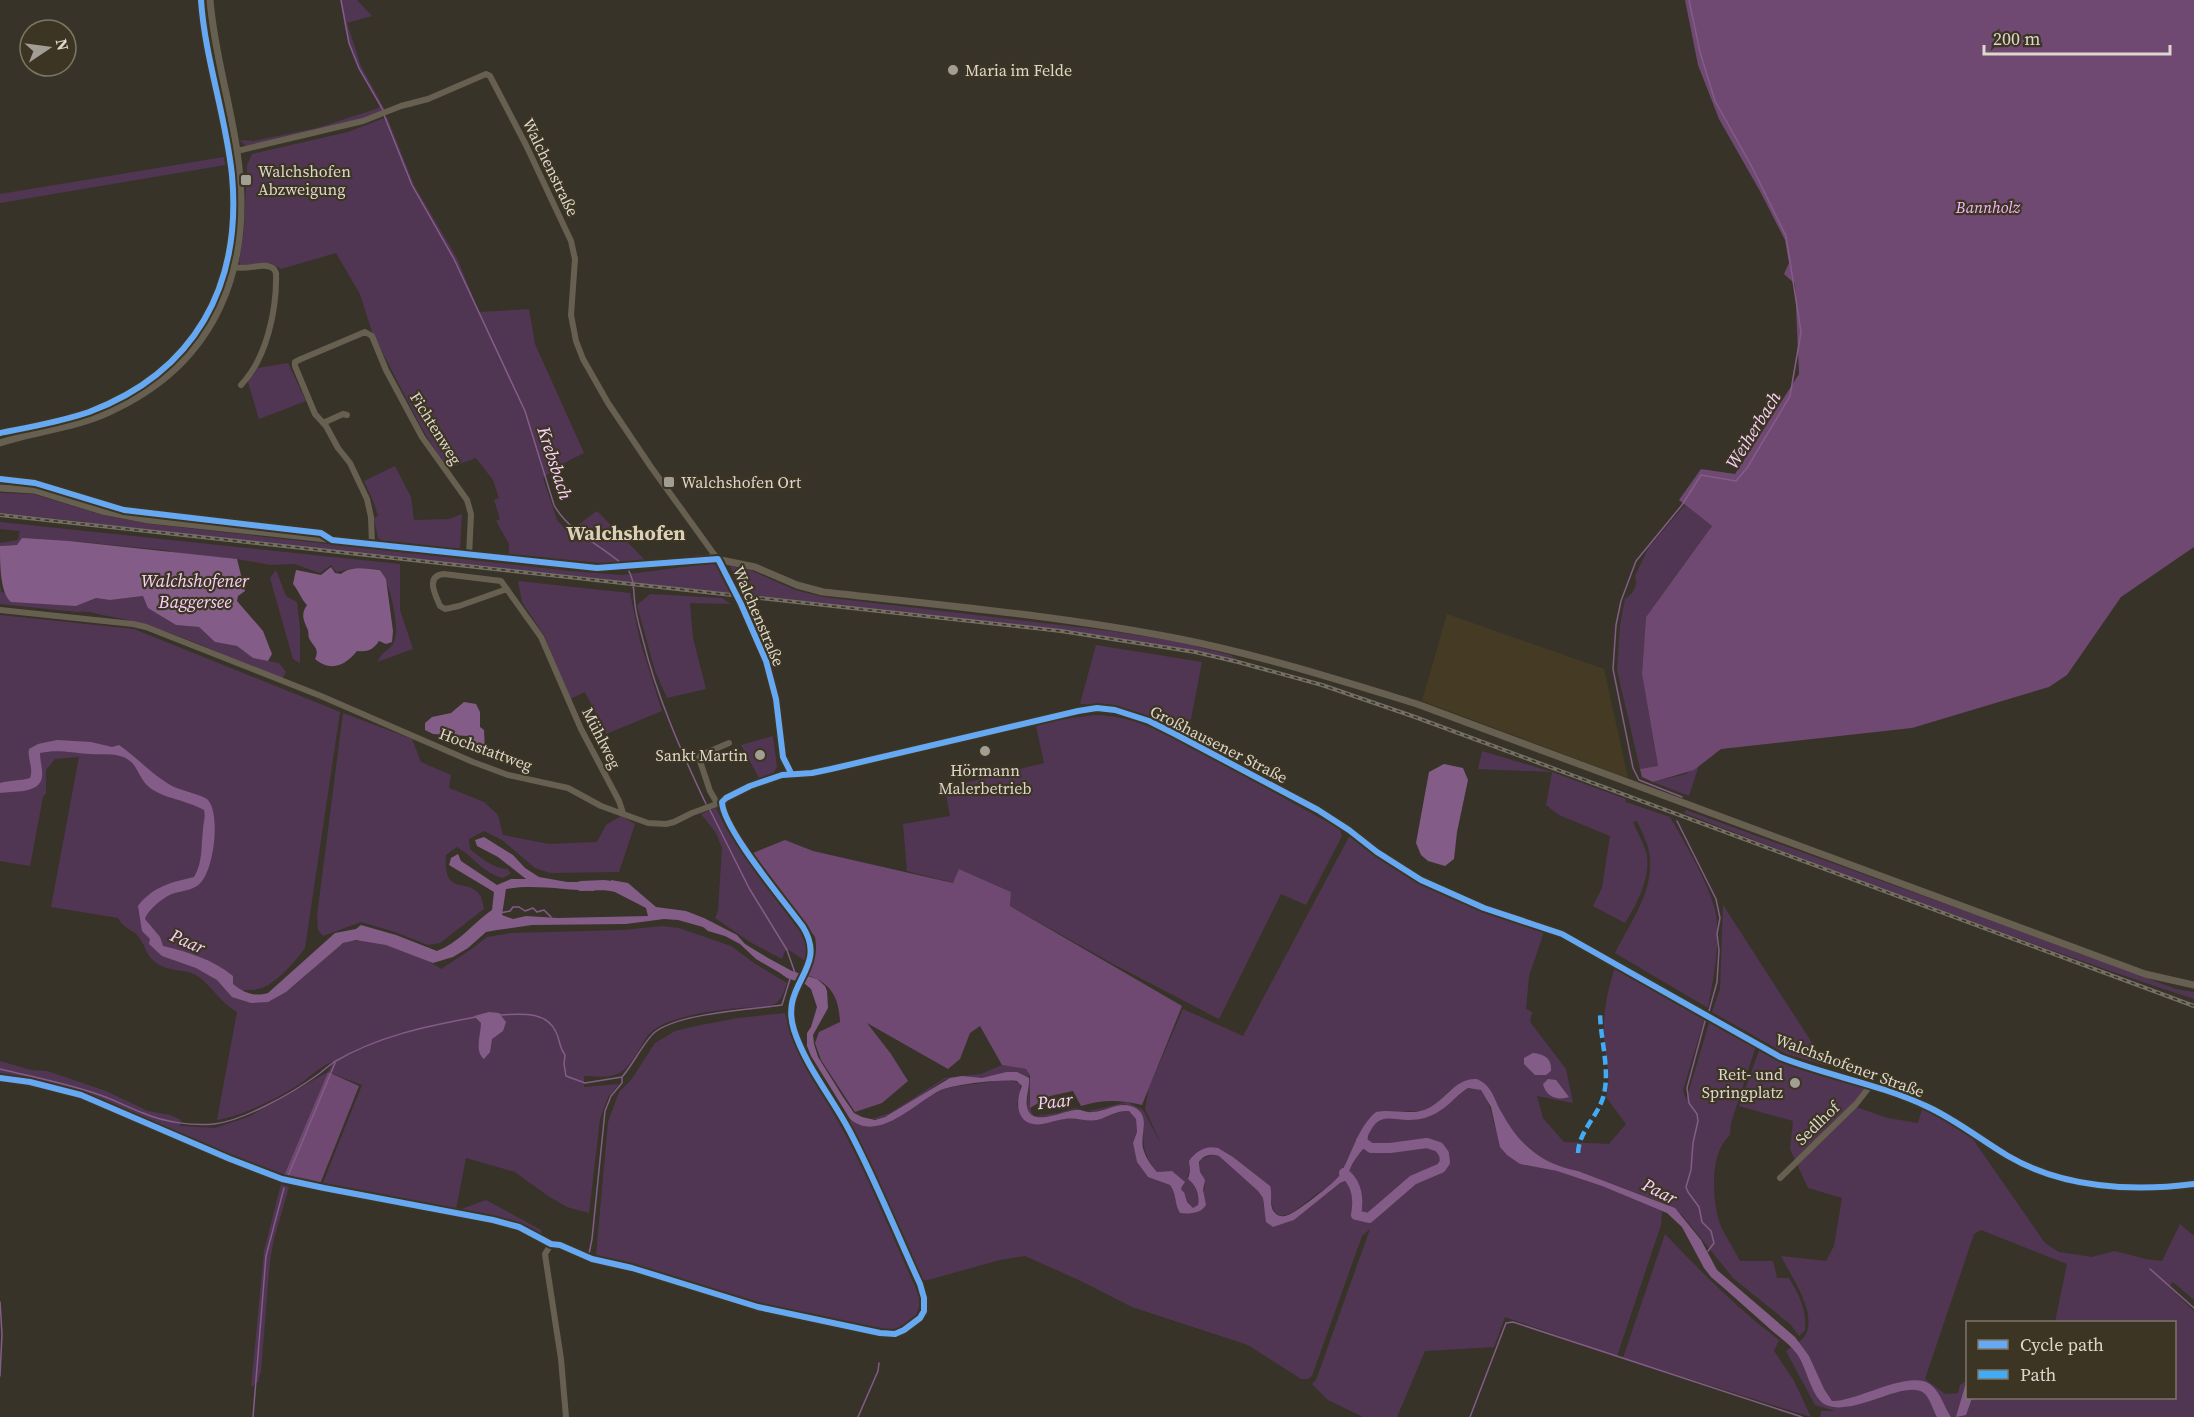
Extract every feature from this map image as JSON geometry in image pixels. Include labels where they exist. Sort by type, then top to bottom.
[{"type":"street","points":[[2,443],[90,419],[126,404],[159,382],[184,360],[207,334],[221,307],[234,267],[241,217],[237,151],[216,50],[210,0]]},
{"type":"street","name":"Walchenstraße","points":[[237,151],[346,126],[434,97],[486,74],[493,80],[571,241],[575,259],[571,315],[576,341],[583,359],[608,403],[651,467],[718,559],[729,578],[766,661],[776,699],[783,757],[782,775]]},
{"type":"street","points":[[234,267],[269,266],[276,273],[273,303],[264,346],[249,377],[241,385]]},
{"type":"street","name":"Fichtenweg","points":[[323,423],[315,414],[296,370],[296,362],[365,332],[372,336],[386,370],[415,424],[467,500],[471,514],[469,555]]},
{"type":"street","points":[[347,415],[343,414],[323,423],[350,463],[367,499],[371,517],[372,545]]},
{"type":"street","points":[[0,488],[34,490],[102,511],[149,520],[597,568],[718,559],[755,567],[797,585],[823,592],[1066,620],[1231,651],[1417,704],[2145,974],[2194,985]]},
{"type":"street","points":[[438,574],[444,574],[495,579],[501,581],[507,589],[459,606],[442,609],[432,583],[438,574]]},
{"type":"street","name":"Mühlweg","points":[[507,589],[542,637],[568,701],[623,813]]},
{"type":"street","name":"Hochstattweg","points":[[0,609],[146,627],[473,762],[508,775],[568,788],[601,806],[623,813]]},
{"type":"street","name":"Großhausener Straße","points":[[782,775],[831,769],[1078,711],[1097,708],[1115,710],[1149,721],[1176,734],[1318,810],[1421,880],[1484,908],[1545,927]]},
{"type":"street","points":[[0,1078],[30,1082],[81,1095],[282,1179],[493,1220],[519,1227],[551,1244],[560,1245],[592,1259],[632,1268],[758,1307],[819,1322],[895,1334],[913,1324],[924,1311],[920,1284],[857,1144],[813,1071],[797,1038],[790,1007],[797,987],[808,967],[812,949],[808,935],[725,818],[710,791],[699,758],[729,743]]},
{"type":"street","name":"Walchenstraße","points":[[783,757],[791,773]]},
{"type":"street","points":[[623,813],[656,825],[674,822],[750,786],[782,775]]},
{"type":"street","name":"Walchshofener Straße","points":[[1545,927],[1577,942],[1780,1057],[1871,1085],[1927,1106],[2009,1157],[2038,1171],[2068,1180],[2128,1187],[2194,1184]]},
{"type":"street","name":"Sedlhof","points":[[1780,1178],[1856,1104],[1871,1085]]},
{"type":"street","points":[[551,1244],[545,1254],[561,1359],[566,1417]]},
{"type":"shaded area","points":[[340,0],[357,0],[372,16],[347,23],[361,66],[385,110],[343,127],[246,146],[240,140],[253,141],[317,128],[379,108],[358,69],[348,43]]},
{"type":"shaded area","points":[[387,117],[414,185],[457,258],[479,312],[529,309],[535,344],[584,453],[558,466],[543,478],[557,520],[568,532],[597,511],[645,560],[610,564],[509,554],[509,544],[496,521],[500,519],[494,500],[499,498],[493,480],[476,458],[449,468],[437,453],[372,332],[360,294],[336,253],[281,269],[270,263],[241,265],[239,262],[244,231],[247,165],[252,154],[348,132]]},
{"type":"shaded area","points":[[224,157],[225,165],[0,203],[0,194]]},
{"type":"shaded area","points":[[288,363],[306,401],[259,419],[248,382],[258,368]]},
{"type":"shaded area","points":[[395,466],[411,497],[414,520],[449,519],[462,514],[460,549],[383,541],[378,538],[374,518],[378,516],[364,481]]},
{"type":"shaded area","points":[[0,493],[33,494],[102,515],[150,524],[570,571],[622,575],[714,563],[720,569],[732,593],[87,525],[86,522],[0,513]]},
{"type":"shaded area","points":[[1685,505],[1712,526],[1646,617],[1642,674],[1658,767],[1640,769],[1617,670],[1620,625],[1625,599],[1634,589],[1635,576],[1649,547]]},
{"type":"shaded area","points":[[0,522],[400,564],[400,610],[413,649],[377,662],[393,644],[396,628],[390,594],[380,569],[356,568],[336,572],[331,565],[320,573],[294,564],[271,565],[237,559],[180,554],[165,550],[69,541],[0,546],[0,543],[18,540],[20,531],[0,529]]},
{"type":"shaded area","points":[[730,566],[750,570],[795,590],[823,597],[1110,631],[1179,642],[1230,655],[1238,660],[1107,636],[742,594]]},
{"type":"shaded area","points":[[276,570],[286,596],[297,602],[300,663],[293,659],[270,578]]},
{"type":"shaded area","points":[[518,581],[630,593],[640,641],[662,711],[606,734],[585,692],[570,699],[544,635],[522,602]]},
{"type":"shaded area","points":[[0,583],[1,592],[76,606],[96,598],[110,600],[144,596],[176,625],[199,627],[215,642],[237,646],[253,658],[279,663],[286,672],[282,679],[196,643],[130,621],[89,612],[0,604]]},
{"type":"shaded area","points":[[650,594],[722,598],[731,604],[690,603],[693,638],[706,689],[667,698],[655,671],[637,605]]},
{"type":"shaded area","points":[[1447,614],[1604,669],[1628,778],[1422,701]]},
{"type":"shaded area","points":[[0,615],[134,629],[340,712],[305,948],[278,978],[265,987],[244,990],[240,999],[253,1002],[277,997],[289,990],[338,946],[354,941],[380,943],[394,947],[421,957],[441,969],[487,937],[511,933],[623,930],[662,926],[679,928],[731,946],[787,983],[783,994],[776,1003],[768,1006],[706,1012],[668,1022],[650,1033],[629,1065],[618,1074],[604,1077],[584,1076],[584,1087],[619,1084],[608,1097],[600,1119],[589,1213],[567,1207],[515,1172],[466,1158],[456,1209],[322,1185],[362,1085],[328,1072],[333,1061],[295,1087],[267,1102],[237,1115],[217,1120],[237,1012],[196,975],[158,964],[138,936],[123,925],[118,918],[51,907],[79,757],[55,759],[46,770],[46,793],[43,797],[30,866],[0,861]]},
{"type":"shaded area","points":[[1096,645],[1202,662],[1188,734],[1132,712],[1080,704]]},
{"type":"shaded area","points":[[343,713],[412,739],[421,762],[451,775],[449,788],[484,802],[498,815],[503,835],[549,844],[597,842],[606,825],[621,816],[635,824],[619,872],[550,873],[535,868],[502,840],[484,831],[469,839],[470,849],[487,862],[507,869],[511,873],[503,878],[496,876],[457,847],[446,855],[448,877],[452,882],[475,890],[481,896],[484,909],[440,943],[428,945],[361,922],[323,936],[318,930],[317,916]]},
{"type":"shaded area","points":[[1094,715],[1125,719],[1174,737],[1340,829],[1342,836],[1306,905],[1281,894],[1219,1019],[1115,965],[1010,906],[1011,892],[959,869],[954,883],[907,871],[903,824],[950,816],[945,788],[1044,763],[1036,726]]},
{"type":"shaded area","points":[[773,736],[777,767],[771,776],[759,778],[741,745]]},
{"type":"shaded area","points":[[1482,751],[1552,772],[1478,769]]},
{"type":"shaded area","points":[[1699,765],[1689,796],[1653,782],[1686,774]]},
{"type":"shaded area","points":[[1552,772],[1626,799],[1625,807],[1626,802],[1670,817],[1702,875],[1715,910],[1718,933],[1708,1008],[1615,953],[1639,909],[1647,886],[1650,861],[1646,841],[1637,821],[1633,822],[1646,852],[1647,870],[1638,898],[1625,923],[1593,906],[1602,888],[1610,836],[1559,815],[1546,805]]},
{"type":"shaded area","points":[[716,808],[726,828],[761,880],[806,939],[808,951],[805,961],[789,950],[785,951],[782,959],[750,942],[715,918],[718,911],[722,848],[716,833],[701,814]]},
{"type":"shaded area","points":[[1686,810],[2176,989],[2194,992],[2194,999],[1874,885],[1684,813]]},
{"type":"shaded area","points":[[1349,837],[1352,837],[1398,870],[1443,894],[1545,929],[1529,976],[1526,1009],[1532,1012],[1530,1022],[1566,1069],[1573,1103],[1537,1096],[1543,1118],[1564,1142],[1609,1144],[1626,1124],[1606,1097],[1608,1074],[1604,1018],[1615,967],[1705,1017],[1683,1090],[1686,1100],[1710,1020],[1756,1046],[1731,1123],[1730,1135],[1718,1153],[1715,1165],[1714,1190],[1717,1214],[1724,1233],[1740,1261],[1773,1261],[1777,1278],[1789,1278],[1802,1303],[1805,1330],[1799,1336],[1791,1325],[1733,1278],[1682,1215],[1666,1204],[1554,1164],[1533,1151],[1508,1124],[1487,1085],[1477,1079],[1449,1091],[1436,1105],[1422,1111],[1376,1112],[1354,1144],[1337,1179],[1290,1214],[1283,1216],[1278,1215],[1274,1210],[1269,1186],[1233,1157],[1214,1147],[1198,1151],[1189,1167],[1190,1171],[1187,1176],[1198,1197],[1198,1205],[1193,1208],[1180,1187],[1184,1182],[1172,1171],[1157,1172],[1153,1166],[1145,1151],[1144,1127],[1125,1104],[1094,1112],[1087,1111],[1127,1102],[1143,1110],[1162,1146],[1145,1109],[1149,1087],[1183,1009],[1243,1036]]},
{"type":"shaded area","points":[[1723,905],[1827,1066],[1786,1054],[1712,1012],[1720,989]]},
{"type":"shaded area","points":[[785,1013],[796,1047],[856,1156],[921,1300],[914,1318],[906,1326],[887,1329],[860,1328],[828,1322],[596,1256],[608,1122],[619,1092],[631,1080],[655,1043],[675,1031],[696,1026],[738,1018]]},
{"type":"shaded area","points":[[1760,1048],[1865,1085],[1856,1107],[1888,1118],[1918,1123],[1923,1106],[1954,1123],[1970,1135],[2045,1243],[2059,1252],[2092,1257],[2114,1251],[2162,1261],[2180,1224],[2194,1236],[2194,1300],[2173,1282],[2169,1287],[2194,1311],[2194,1417],[1820,1417],[1821,1411],[1835,1411],[1815,1405],[1786,1351],[1803,1338],[1809,1323],[1801,1293],[1781,1256],[1826,1261],[1834,1246],[1842,1198],[1808,1188],[1790,1149],[1793,1121],[1739,1106]],"holes":[[[1981,1230],[2067,1264],[2055,1321],[2176,1321],[2176,1399],[1966,1399],[1966,1381],[1960,1385],[1958,1393],[1945,1394],[1925,1379],[1974,1234]]]},
{"type":"shaded area","points":[[0,1061],[31,1070],[47,1071],[106,1091],[148,1111],[170,1115],[181,1120],[180,1126],[215,1128],[248,1117],[328,1072],[283,1178],[94,1097],[58,1086],[0,1076]]},
{"type":"shaded area","points":[[1002,1065],[1026,1069],[1030,1080],[1031,1111],[1034,1116],[1075,1108],[1085,1111],[1076,1109],[1052,1116],[1034,1117],[1030,1115],[1027,1108],[1029,1086],[1006,1072],[983,1078],[956,1077],[946,1080],[897,1111],[879,1119],[871,1119],[890,1113],[945,1078],[981,1074]]},
{"type":"shaded area","points":[[999,1080],[1021,1083],[1017,1105],[1038,1124],[1067,1118],[1097,1120],[1129,1111],[1136,1119],[1137,1132],[1133,1143],[1137,1162],[1148,1177],[1170,1185],[1180,1213],[1197,1212],[1205,1186],[1200,1172],[1200,1160],[1213,1154],[1219,1156],[1258,1191],[1263,1198],[1263,1205],[1273,1227],[1294,1220],[1340,1183],[1347,1180],[1349,1171],[1365,1147],[1372,1127],[1377,1121],[1386,1117],[1403,1120],[1453,1100],[1468,1088],[1481,1090],[1499,1135],[1519,1164],[1557,1171],[1602,1186],[1662,1211],[1661,1225],[1617,1356],[1505,1317],[1494,1347],[1425,1351],[1397,1417],[1363,1417],[1328,1400],[1312,1384],[1316,1380],[1370,1229],[1362,1236],[1312,1376],[1308,1379],[1301,1379],[1248,1345],[1132,1307],[1025,1256],[920,1280],[848,1121],[851,1120],[862,1126],[874,1126],[900,1116],[937,1092],[948,1088]]},
{"type":"shaded area","points":[[281,1184],[289,1187],[270,1261],[261,1371],[258,1382],[251,1387],[264,1251]]},
{"type":"shaded area","points":[[486,1200],[541,1230],[542,1235],[496,1217],[459,1210]]},
{"type":"shaded area","points":[[1665,1234],[1720,1289],[1779,1340],[1774,1351],[1794,1381],[1811,1417],[1623,1358]]},
{"type":"green space","name":"Bannholz","points":[[1685,0],[2194,0],[2194,547],[2121,597],[2067,675],[2049,687],[1912,728],[1721,749],[1694,770],[1653,782],[1642,777],[1640,769],[1658,766],[1642,674],[1646,617],[1712,526],[1679,500],[1701,469],[1735,474],[1799,374],[1795,284],[1784,274],[1789,263],[1785,240],[1719,119],[1698,65]]},
{"type":"green space","points":[[785,840],[813,851],[953,883],[959,869],[1011,892],[1010,906],[1182,1006],[1142,1105],[1112,1101],[1081,1106],[1073,1091],[1050,1096],[1030,1108],[1030,1076],[1026,1069],[1002,1065],[980,1026],[970,1033],[960,1059],[948,1069],[867,1023],[908,1081],[882,1103],[855,1112],[821,1060],[815,1043],[819,1032],[840,1022],[838,1005],[832,992],[822,982],[807,975],[815,957],[815,937],[753,853]]},
{"type":"green space","points":[[328,1072],[359,1086],[320,1184],[283,1178]]},
{"type":"water","name":"Walchshofener Baggersee","points":[[22,538],[237,559],[245,591],[238,596],[237,601],[263,631],[272,654],[268,661],[253,658],[237,646],[215,642],[199,627],[176,625],[148,608],[143,596],[110,600],[96,598],[76,606],[11,602],[7,598],[3,585],[0,546],[17,545]]},
{"type":"water","points":[[331,567],[335,573],[341,574],[350,569],[380,570],[386,579],[393,631],[392,642],[386,644],[379,641],[370,650],[357,651],[338,666],[327,665],[315,659],[316,650],[309,638],[303,617],[307,605],[293,584],[296,570],[321,575]]},
{"type":"water","points":[[464,702],[476,704],[480,712],[480,727],[484,730],[485,751],[477,751],[468,736],[433,734],[425,730],[425,723],[432,717],[451,713]]},
{"type":"water","points":[[57,740],[91,742],[112,747],[119,745],[166,783],[208,800],[212,807],[215,831],[211,858],[203,880],[195,887],[162,899],[145,919],[160,937],[163,946],[217,965],[233,976],[233,984],[249,993],[258,995],[268,993],[335,933],[356,929],[361,925],[396,935],[437,951],[452,943],[492,910],[494,892],[449,865],[451,858],[458,854],[461,861],[497,885],[511,879],[526,879],[498,857],[477,846],[475,840],[484,837],[513,855],[525,868],[539,877],[567,882],[593,882],[594,891],[539,887],[506,889],[502,915],[513,919],[526,916],[558,918],[648,916],[646,908],[611,890],[611,880],[628,883],[656,907],[686,911],[704,918],[737,935],[745,944],[792,971],[817,979],[827,991],[828,1008],[813,1035],[814,1044],[818,1057],[854,1113],[875,1120],[885,1117],[950,1078],[962,1076],[982,1078],[1006,1072],[1017,1072],[1029,1078],[1027,1106],[1031,1115],[1036,1117],[1075,1110],[1093,1112],[1120,1105],[1137,1109],[1143,1117],[1142,1143],[1150,1164],[1157,1172],[1172,1171],[1185,1182],[1181,1188],[1187,1202],[1193,1208],[1198,1205],[1198,1198],[1195,1187],[1188,1179],[1189,1161],[1202,1150],[1209,1147],[1218,1148],[1270,1186],[1273,1210],[1278,1215],[1286,1216],[1307,1203],[1339,1176],[1359,1134],[1369,1118],[1376,1112],[1424,1110],[1438,1102],[1462,1082],[1477,1079],[1490,1089],[1508,1124],[1516,1134],[1543,1158],[1675,1208],[1701,1240],[1717,1270],[1795,1337],[1809,1356],[1832,1401],[1855,1397],[1910,1380],[1922,1381],[1934,1388],[1951,1417],[1937,1417],[1926,1395],[1915,1390],[1851,1406],[1826,1405],[1817,1396],[1794,1350],[1711,1277],[1682,1227],[1667,1213],[1602,1186],[1557,1171],[1520,1164],[1500,1147],[1491,1107],[1481,1090],[1468,1088],[1441,1110],[1425,1118],[1378,1121],[1369,1133],[1368,1143],[1352,1165],[1347,1180],[1340,1183],[1294,1220],[1273,1227],[1266,1222],[1263,1198],[1258,1191],[1219,1156],[1208,1155],[1199,1162],[1200,1172],[1205,1180],[1203,1190],[1206,1205],[1204,1208],[1198,1212],[1180,1213],[1170,1185],[1148,1177],[1137,1162],[1133,1143],[1137,1132],[1136,1119],[1129,1111],[1097,1120],[1069,1119],[1033,1124],[1027,1122],[1020,1114],[1018,1103],[1022,1086],[1017,1081],[978,1083],[946,1088],[895,1119],[872,1127],[861,1125],[850,1119],[807,1046],[807,1033],[817,1007],[811,989],[805,984],[787,978],[756,959],[740,944],[725,936],[678,920],[664,919],[626,924],[532,925],[497,930],[486,932],[468,948],[453,957],[433,963],[386,945],[356,940],[343,943],[286,992],[268,1002],[251,1003],[232,997],[217,980],[196,968],[162,956],[149,944],[150,939],[142,931],[138,906],[156,890],[170,883],[194,877],[200,860],[204,810],[155,791],[146,784],[130,761],[111,754],[59,751],[40,753],[42,777],[36,786],[25,791],[0,793],[0,783],[30,778],[29,749],[38,744]]},
{"type":"water","points":[[1444,764],[1463,768],[1468,780],[1454,859],[1445,866],[1428,861],[1421,855],[1416,843],[1429,772]]},
{"type":"water","points":[[489,1012],[499,1013],[506,1022],[503,1031],[492,1039],[490,1052],[484,1059],[479,1052],[481,1023],[474,1016]]},
{"type":"water","points":[[1533,1053],[1549,1060],[1551,1071],[1546,1075],[1535,1075],[1524,1064],[1524,1058]]},
{"type":"water","points":[[1548,1079],[1556,1080],[1569,1097],[1557,1098],[1550,1095],[1543,1084]]},
{"type":"water","points":[[1966,1384],[1966,1399],[1972,1399],[1966,1415],[1956,1417]]},
{"type":"waterway","name":"Krebsbach","points":[[341,0],[349,43],[359,68],[383,110]]},
{"type":"waterway","name":"Weiherbach","points":[[1682,797],[1639,780],[1633,768],[1613,669],[1616,625],[1621,601],[1636,561],[1682,505],[1701,475],[1736,481],[1747,468],[1790,396],[1801,332],[1786,236],[1752,167],[1715,101],[1700,52],[1689,0]]},
{"type":"waterway","name":"Krebsbach","points":[[384,115],[412,185],[454,259],[525,411],[554,505],[576,530],[621,563]]},
{"type":"waterway","name":"Krebsbach","points":[[627,568],[633,581],[637,618],[662,703],[706,804]]},
{"type":"waterway","name":"Krebsbach","points":[[709,808],[749,888],[787,950],[795,973]]},
{"type":"waterway","name":"Weiherbach","points":[[1677,821],[1716,899],[1720,918],[1717,934],[1719,950],[1717,982],[1709,1011]]},
{"type":"waterway","name":"Paar","points":[[581,886],[604,885],[624,888]]},
{"type":"waterway","points":[[500,913],[510,911],[513,907],[519,907],[525,911],[533,908],[537,912],[544,910],[551,917]]},
{"type":"waterway","points":[[499,1015],[531,1015],[546,1020],[556,1032],[565,1055],[566,1076],[585,1083],[622,1077],[655,1032],[681,1020],[782,1005],[790,979]]},
{"type":"waterway","points":[[0,1069],[85,1090],[160,1119],[187,1124],[214,1124],[239,1118],[281,1098],[334,1062],[368,1045],[421,1028],[476,1017]]},
{"type":"waterway","name":"Weiherbach","points":[[1705,1021],[1687,1088],[1689,1103],[1697,1114],[1698,1121],[1693,1143],[1691,1170],[1686,1187],[1699,1207],[1702,1222],[1711,1231],[1714,1243],[1708,1251]]},
{"type":"waterway","points":[[288,1176],[335,1063]]},
{"type":"waterway","points":[[589,1254],[605,1111],[611,1096],[622,1083],[622,1077]]},
{"type":"waterway","name":"Paar","points":[[1344,1173],[1352,1182],[1356,1192],[1356,1215],[1369,1218],[1413,1180],[1441,1168],[1445,1162],[1444,1154],[1439,1147],[1427,1143],[1371,1148],[1361,1141]]},
{"type":"waterway","points":[[253,1417],[266,1256],[284,1188]]},
{"type":"waterway","points":[[2150,1269],[2194,1308]]},
{"type":"waterway","points":[[0,1302],[2,1334],[0,1376]]},
{"type":"waterway","points":[[1470,1417],[1506,1323],[1513,1322],[1802,1417]]},
{"type":"waterway","points":[[858,1417],[878,1371],[879,1363]]},
{"type":"railway","points":[[0,515],[1061,631],[1195,652],[1322,685],[1415,717],[2194,1006]]},
{"type":"marked path","points":[[1578,1153],[1582,1137],[1598,1109],[1606,1084],[1600,1011]]},
{"type":"cycle path","points":[[0,433],[78,416],[126,395],[157,374],[183,349],[204,320],[219,288],[229,253],[233,215],[232,175],[203,22],[201,0]]},
{"type":"cycle path","points":[[0,479],[35,483],[124,510],[321,533],[332,540],[597,568],[718,559],[766,661],[776,699],[783,757],[791,773]]},
{"type":"cycle path","points":[[0,1078],[30,1082],[81,1095],[282,1179],[493,1220],[519,1227],[551,1244],[560,1245],[592,1259],[632,1268],[758,1307],[880,1333],[895,1334],[920,1318],[924,1311],[924,1298],[920,1284],[868,1167],[842,1117],[805,1056],[794,1030],[791,1014],[793,1000],[808,966],[809,942],[803,927],[743,847],[725,814],[722,802],[750,786],[782,775],[831,769],[1097,708],[1115,710],[1149,721],[1175,734],[1318,810],[1421,880],[1484,908],[1562,934],[1780,1057],[1908,1098],[1937,1111],[2029,1167],[2052,1175],[2098,1185],[2147,1188],[2194,1184]]},
{"type":"place","name":"Maria im Felde","points":[[953,70]]},
{"type":"place","name":"Walchshofen Abzweigung","points":[[246,180]]},
{"type":"place","name":"Walchshofen Ort","points":[[669,482]]},
{"type":"place","name":"Hörmann Malerbetrieb","points":[[985,751]]},
{"type":"place","name":"Sankt Martin","points":[[760,755]]},
{"type":"place","name":"Reit- und Springplatz","points":[[1795,1083]]},
{"type":"district","name":"Walchshofen","points":[[626,533]]}]
